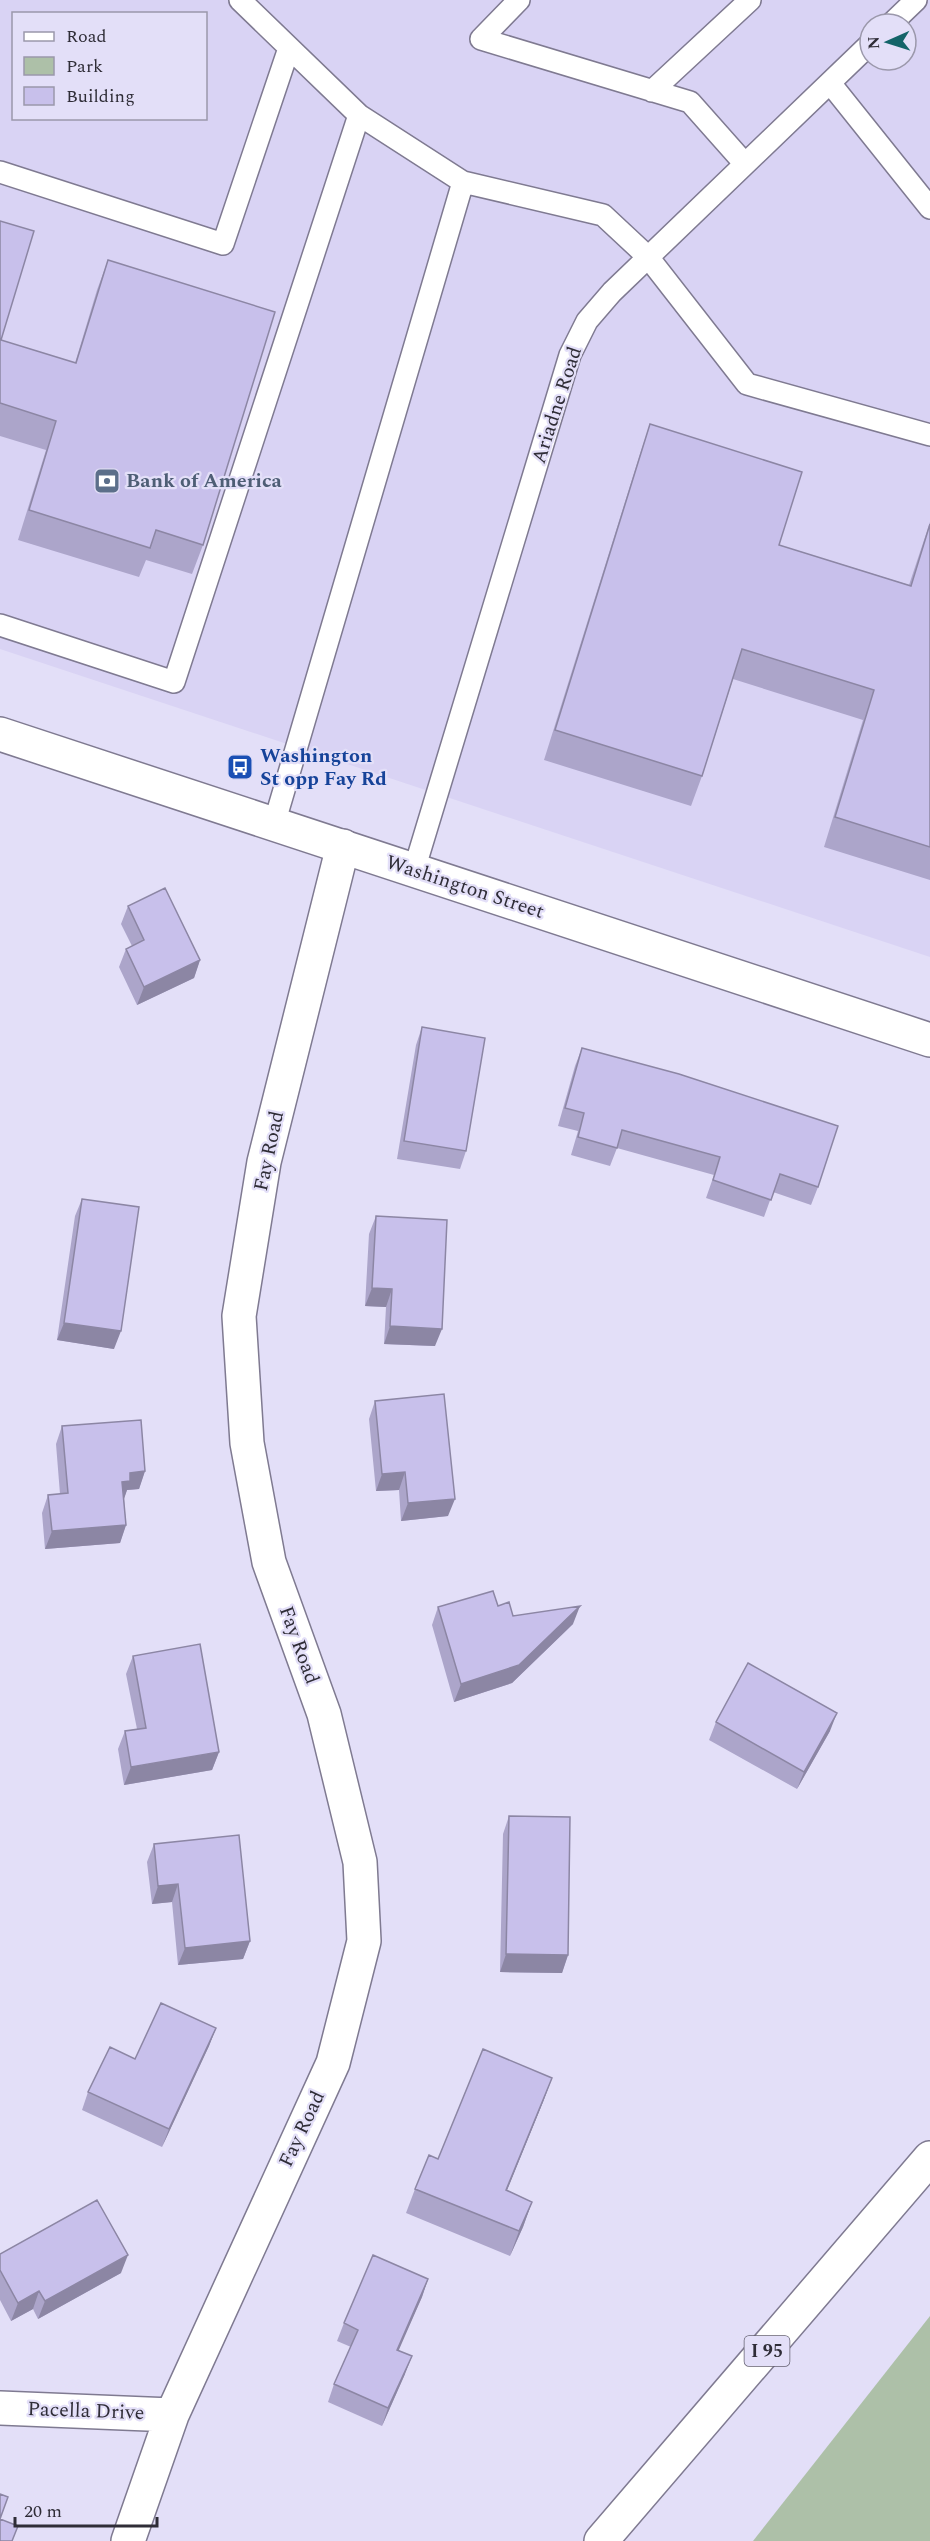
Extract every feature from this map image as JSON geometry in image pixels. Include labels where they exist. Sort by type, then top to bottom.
[{"type":"main road","name":"Washington Street","points":[[0,734],[930,1040]]},
{"type":"main road","name":"Fay Road","points":[[128,2541],[172,2415],[333,2063],[364,1941],[360,1862],[324,1714],[269,1562],[246,1443],[239,1316],[264,1162],[344,846]]},
{"type":"main road","name":"I 95","points":[[601,2541],[768,2350],[930,2158]]},
{"type":"main road","name":"Pacella Drive","points":[[0,2408],[172,2415]]},
{"type":"lane","points":[[240,0],[359,115],[463,182],[603,215],[648,258],[747,384],[930,435]]},
{"type":"lane","points":[[519,0],[481,39],[690,102],[745,164]]},
{"type":"lane","points":[[652,91],[750,0]]},
{"type":"lane","points":[[904,12],[916,0]]},
{"type":"lane","points":[[0,172],[223,244],[289,48]]},
{"type":"lane","name":"Ariadne Road","points":[[414,870],[570,354],[588,321],[612,292],[858,56]]},
{"type":"lane","points":[[830,83],[930,208]]},
{"type":"lane","points":[[0,625],[174,682],[359,115]]},
{"type":"lane","points":[[274,824],[463,182]]},
{"type":"shaded area","points":[[0,0],[930,0],[930,957],[0,649]]},
{"type":"green space","points":[[930,2316],[930,2541],[753,2541]]},
{"type":"building","points":[[0,221],[34,231],[1,340],[76,363],[108,260],[275,312],[203,545],[156,530],[150,548],[29,510],[56,421],[0,403]]},
{"type":"building","points":[[650,424],[802,472],[779,545],[911,586],[930,524],[930,847],[835,817],[874,690],[742,649],[702,776],[555,730]]},
{"type":"building","points":[[165,888],[200,960],[144,987],[126,949],[144,940],[128,906]]},
{"type":"building","points":[[422,1027],[485,1038],[466,1151],[404,1141]]},
{"type":"building","points":[[582,1048],[679,1074],[838,1126],[818,1187],[780,1174],[771,1200],[713,1180],[720,1157],[622,1130],[617,1148],[578,1137],[584,1113],[565,1108]]},
{"type":"building","points":[[82,1199],[139,1207],[121,1331],[64,1323]]},
{"type":"building","points":[[376,1216],[447,1220],[442,1329],[390,1326],[392,1289],[372,1288]]},
{"type":"building","points":[[444,1394],[455,1499],[408,1503],[405,1472],[382,1474],[375,1401]]},
{"type":"building","points":[[141,1420],[145,1471],[130,1473],[130,1481],[122,1482],[126,1525],[52,1531],[48,1495],[68,1493],[62,1426]]},
{"type":"building","points":[[493,1591],[498,1606],[509,1602],[513,1616],[580,1606],[519,1665],[461,1684],[438,1607]]},
{"type":"building","points":[[200,1644],[219,1752],[131,1767],[125,1731],[146,1728],[133,1656]]},
{"type":"building","points":[[748,1663],[837,1713],[804,1772],[716,1722]]},
{"type":"building","points":[[509,1816],[570,1817],[568,1955],[506,1954]]},
{"type":"building","points":[[239,1835],[250,1941],[185,1948],[178,1884],[158,1886],[154,1844]]},
{"type":"building","points":[[161,2003],[216,2028],[169,2129],[88,2092],[110,2047],[135,2059]]},
{"type":"building","points":[[483,2049],[552,2078],[506,2190],[532,2202],[519,2231],[415,2189],[429,2155],[438,2159]]},
{"type":"building","points":[[97,2200],[128,2255],[45,2301],[39,2291],[18,2303],[0,2270],[0,2254]]},
{"type":"building","points":[[373,2255],[428,2279],[397,2350],[412,2356],[388,2408],[334,2384],[358,2330],[344,2323]]},
{"type":"building","points":[[0,2494],[8,2497],[0,2519]]},
{"type":"building","points":[[0,2519],[18,2526],[12,2541],[0,2541]]},
{"type":"place","name":"Bank of America","points":[[107,481]]},
{"type":"place","name":"Washington St opp Fay Rd","points":[[240,767]]}]
